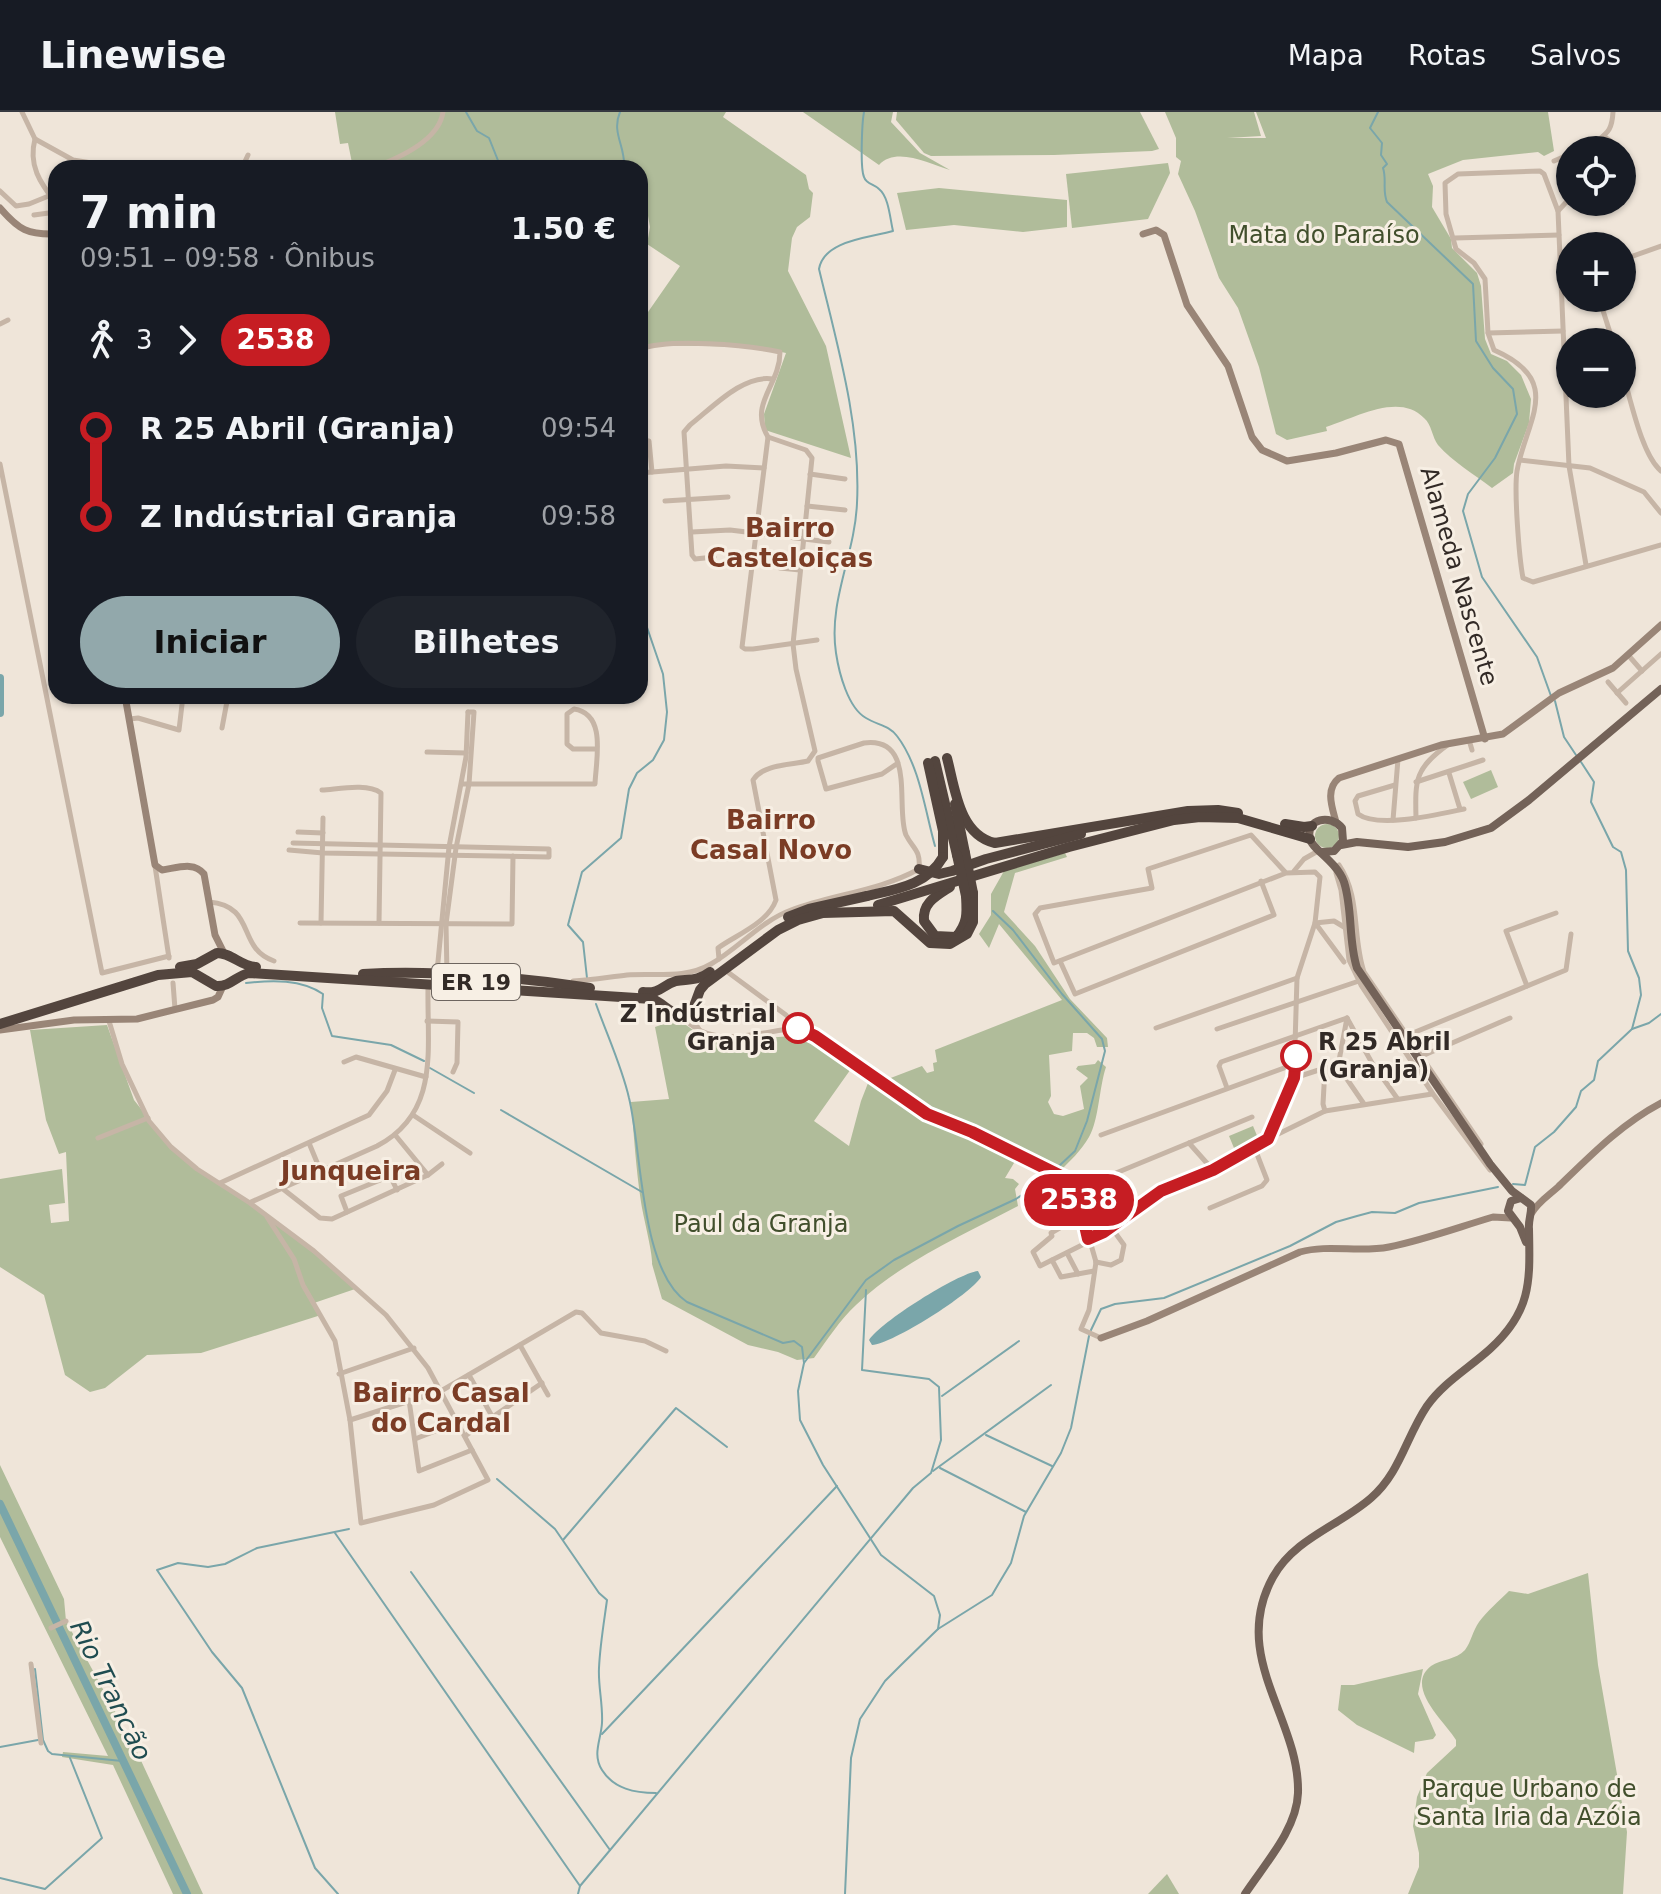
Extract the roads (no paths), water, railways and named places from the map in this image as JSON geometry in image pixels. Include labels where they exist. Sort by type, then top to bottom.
[{"type":"highway","points":[[937,761],[955,790],[966,821],[974,833],[985,841],[995,843],[1188,811],[1218,810],[1312,826]]},
{"type":"highway","points":[[20,1016],[158,975],[192,972],[223,986],[249,973],[630,997],[652,999],[681,1015],[693,1009],[705,984],[778,930],[823,913],[894,911],[930,943],[940,946],[950,944],[967,934],[973,922],[961,854],[937,761]]},
{"type":"highway","points":[[665,1006],[663,999],[672,983],[702,978],[775,924],[809,909],[919,882],[935,871],[943,857],[937,761]]},
{"type":"highway","points":[[955,790],[961,854]]},
{"type":"highway","points":[[809,909],[892,897],[994,862],[1162,818],[1187,813],[1238,813]]},
{"type":"highway","points":[[919,869],[939,874],[1153,817]]},
{"type":"highway","points":[[853,911],[892,902],[1069,847],[1174,820],[1238,818],[1310,840]]},
{"type":"highway","points":[[970,895],[967,919],[956,937],[935,936],[927,928],[923,914],[928,903],[949,888],[985,872]]},
{"type":"highway","points":[[0,1024],[151,972],[193,965],[224,953],[235,960],[234,979]]},
{"type":"highway","points":[[208,981],[203,966],[209,957]]},
{"type":"highway","name":"ER 19","points":[[235,960],[249,967],[651,993],[667,987]]},
{"type":"highway","points":[[363,974],[400,972],[590,988]]},
{"type":"highway","points":[[295,976],[335,983],[428,989],[606,1000],[630,997]]},
{"type":"highway","points":[[685,982],[691,985],[697,996]]},
{"type":"main road","points":[[1320,852],[1357,842],[1408,847],[1445,842],[1491,828],[1661,690]]},
{"type":"main road","points":[[1338,868],[1310,840],[1312,826],[1324,819],[1336,822],[1343,833],[1357,842]]},
{"type":"main road","points":[[1243,1894],[1282,1829],[1291,1806],[1295,1775],[1256,1653],[1258,1607],[1269,1579],[1284,1557],[1303,1538],[1368,1496],[1379,1485],[1432,1394],[1506,1327],[1522,1294],[1530,1255],[1530,1216],[1525,1200],[1498,1176],[1357,968],[1351,951],[1347,895],[1338,868],[1343,833]]},
{"type":"main road","points":[[1498,1176],[1530,1255]]},
{"type":"main road","points":[[1510,1204],[1525,1200]]},
{"type":"main road","points":[[1513,1219],[1523,1222],[1530,1216]]},
{"type":"street","points":[[22,112],[35,139],[32,159],[36,175],[48,188]]},
{"type":"street","points":[[387,160],[428,138],[441,122],[443,112]]},
{"type":"street","points":[[1605,136],[1613,112]]},
{"type":"street","points":[[35,139],[73,160]]},
{"type":"street","points":[[246,160],[248,155]]},
{"type":"street","points":[[1556,206],[1540,171],[1457,174],[1447,180],[1445,189],[1446,214],[1456,249],[1474,263],[1485,279],[1488,333],[1494,350],[1512,358],[1530,378],[1536,395],[1535,415],[1520,460],[1517,480],[1523,579],[1533,582],[1661,545]]},
{"type":"street","points":[[0,191],[16,206],[48,196]]},
{"type":"street","points":[[0,208],[10,220],[32,235],[48,231]]},
{"type":"street","points":[[34,215],[48,213]]},
{"type":"street","name":"Alameda Nascente","points":[[1143,234],[1156,230],[1164,235],[1187,305],[1228,366],[1252,437],[1262,450],[1287,461],[1386,440],[1399,444],[1485,739]]},
{"type":"street","points":[[1455,238],[1556,235]]},
{"type":"street","points":[[1636,255],[1661,246]]},
{"type":"street","points":[[0,324],[8,320]]},
{"type":"street","points":[[1488,333],[1556,331]]},
{"type":"street","points":[[648,347],[716,345],[780,352],[779,365],[760,415],[761,425],[768,437],[742,647],[753,649],[817,640]]},
{"type":"street","points":[[714,557],[695,559],[692,555],[683,436],[690,425],[743,385],[755,379],[773,379]]},
{"type":"street","points":[[1566,408],[1569,466],[1586,565]]},
{"type":"street","points":[[1634,408],[1648,451],[1654,465],[1661,471]]},
{"type":"street","points":[[719,959],[718,948],[739,936],[775,906],[753,780],[756,774],[764,770],[808,761],[815,751],[793,644],[810,454],[768,437]]},
{"type":"street","points":[[648,440],[652,472]]},
{"type":"street","points":[[1520,460],[1590,468],[1644,492],[1661,513]]},
{"type":"street","points":[[0,464],[48,704]]},
{"type":"street","points":[[648,472],[726,466],[764,468]]},
{"type":"street","points":[[810,474],[845,479]]},
{"type":"street","points":[[665,501],[728,497]]},
{"type":"street","points":[[807,506],[845,510]]},
{"type":"street","points":[[692,532],[718,529],[829,542]]},
{"type":"street","points":[[780,568],[800,570]]},
{"type":"street","points":[[1336,822],[1331,791],[1339,778],[1451,743],[1503,734],[1559,693],[1613,668],[1661,625]]},
{"type":"street","points":[[1617,693],[1661,654]]},
{"type":"street","points":[[1629,656],[1642,671]]},
{"type":"street","points":[[1608,682],[1626,703]]},
{"type":"street","points":[[48,704],[102,973],[169,957],[126,704]]},
{"type":"street","points":[[129,719],[138,718],[179,730],[182,704]]},
{"type":"street","points":[[222,728],[226,704]]},
{"type":"street","points":[[466,784],[595,784],[596,749],[595,723],[589,714],[574,709],[567,714],[567,744],[573,749],[596,749]]},
{"type":"street","points":[[442,975],[439,967],[443,924],[466,784],[474,712],[468,712],[466,784]]},
{"type":"street","points":[[1469,740],[1472,750]]},
{"type":"street","points":[[556,983],[689,972],[719,959],[787,911],[878,886],[919,869],[916,846],[907,836],[903,818],[903,775],[898,763],[885,746],[871,742],[818,758],[826,789],[882,774],[898,763]]},
{"type":"street","points":[[1416,818],[1416,782],[1423,767],[1433,755],[1451,743]]},
{"type":"street","points":[[427,752],[466,753]]},
{"type":"street","points":[[1393,820],[1398,758]]},
{"type":"street","points":[[1416,782],[1483,760]]},
{"type":"street","points":[[1395,785],[1360,794],[1355,801],[1356,811],[1361,817],[1393,820],[1462,809],[1449,773]]},
{"type":"street","points":[[322,790],[377,789],[382,797],[379,923]]},
{"type":"street","points":[[1324,819],[1331,803]]},
{"type":"street","points":[[321,923],[323,818]]},
{"type":"street","points":[[298,832],[323,833]]},
{"type":"street","points":[[1261,881],[1274,915],[1075,994],[1035,914],[1040,908],[1152,888],[1148,869],[1251,835],[1290,872]]},
{"type":"street","points":[[1304,859],[1310,840]]},
{"type":"street","points":[[289,850],[381,854],[453,851],[549,849],[549,857],[513,856],[453,851],[381,846],[293,843]]},
{"type":"street","points":[[1290,872],[1304,859],[1320,852]]},
{"type":"street","points":[[300,923],[512,924],[513,856]]},
{"type":"street","points":[[155,865],[162,870],[193,866],[204,874],[215,935],[224,953]]},
{"type":"street","points":[[1338,868],[1349,960],[1359,981],[1433,1094],[1498,1176]]},
{"type":"street","points":[[1338,868],[1346,874],[1355,906],[1358,953],[1364,972],[1498,1176]]},
{"type":"street","points":[[1057,962],[1261,881],[1290,872],[1315,872],[1320,877],[1315,923],[1297,978],[1294,1002],[1294,1078],[1268,1139]]},
{"type":"street","points":[[208,902],[222,903],[234,909],[255,949],[263,957],[274,961]]},
{"type":"street","points":[[1334,921],[1343,910]]},
{"type":"street","points":[[1527,986],[1506,931],[1556,913]]},
{"type":"street","points":[[1315,923],[1334,921],[1344,927]]},
{"type":"street","points":[[1315,923],[1344,962]]},
{"type":"street","points":[[442,975],[443,924]]},
{"type":"street","points":[[1408,1035],[1566,970],[1571,934]]},
{"type":"street","points":[[209,957],[215,935]]},
{"type":"street","points":[[729,973],[786,1015],[796,1028],[815,1036],[927,1114],[972,1132],[1076,1186],[1096,1262],[1089,1310],[1081,1329],[1098,1336],[1147,1321],[1300,1252],[1320,1248],[1361,1250],[1388,1247],[1493,1217],[1510,1204]]},
{"type":"street","points":[[1159,1027],[1297,978]]},
{"type":"street","points":[[208,981],[212,998],[208,1002]]},
{"type":"street","points":[[1217,1029],[1359,981]]},
{"type":"street","points":[[173,983],[175,1011]]},
{"type":"street","points":[[0,1024],[137,1019],[208,1002],[218,997],[223,986]]},
{"type":"street","points":[[250,1203],[395,1135],[413,1115],[424,1093],[426,1077],[428,989]]},
{"type":"street","points":[[693,1009],[694,1021],[700,1032]]},
{"type":"street","points":[[681,1015],[700,1032],[724,1037],[796,1028]]},
{"type":"street","points":[[1347,1018],[1372,1063],[1397,1098]]},
{"type":"street","points":[[1227,1088],[1219,1066],[1221,1062],[1347,1018]]},
{"type":"street","points":[[1347,1018],[1338,1066],[1364,1104]]},
{"type":"street","points":[[1422,1056],[1510,1018]]},
{"type":"street","points":[[109,1021],[122,1064],[148,1118],[171,1147],[197,1169],[250,1203],[314,1251],[358,1288],[414,1348],[441,1391],[488,1480],[434,1505],[361,1523],[350,1420],[335,1341],[303,1285],[294,1259],[267,1217]]},
{"type":"street","points":[[427,1021],[458,1022],[457,1063],[453,1072]]},
{"type":"street","points":[[344,1062],[356,1057],[426,1077]]},
{"type":"street","points":[[1101,1135],[1295,1064]]},
{"type":"street","points":[[1294,1078],[1338,1066]]},
{"type":"street","points":[[1325,1068],[1325,1111]]},
{"type":"street","points":[[219,1183],[369,1115],[387,1091],[395,1070]]},
{"type":"street","points":[[1082,1215],[1051,1233],[1052,1236],[1033,1252],[1040,1266],[1111,1227],[1161,1191],[1213,1170],[1325,1111],[1433,1094]]},
{"type":"street","points":[[1530,1216],[1544,1198],[1598,1148],[1638,1116],[1661,1103]]},
{"type":"street","points":[[413,1115],[470,1153]]},
{"type":"street","points":[[1110,1185],[1116,1173],[1252,1117]]},
{"type":"street","points":[[98,1138],[148,1118]]},
{"type":"street","points":[[395,1135],[428,1175]]},
{"type":"street","points":[[309,1143],[321,1172]]},
{"type":"street","points":[[1189,1143],[1213,1170]]},
{"type":"street","points":[[1210,1208],[1262,1186],[1267,1180],[1255,1149]]},
{"type":"street","points":[[283,1189],[320,1218],[332,1219],[428,1175],[442,1164]]},
{"type":"street","points":[[347,1212],[341,1196],[390,1176],[397,1190]]},
{"type":"street","points":[[1525,1200],[1544,1198]]},
{"type":"street","points":[[1493,1217],[1513,1219]]},
{"type":"street","points":[[1096,1262],[1111,1265],[1121,1260],[1124,1245],[1111,1227]]},
{"type":"street","points":[[1067,1253],[1078,1274]]},
{"type":"street","points":[[1052,1260],[1061,1277],[1094,1271]]},
{"type":"street","points":[[350,1420],[441,1391],[576,1312],[582,1313],[601,1333],[645,1341],[666,1351]]},
{"type":"street","points":[[520,1345],[548,1395]]},
{"type":"street","points":[[339,1374],[414,1348]]},
{"type":"street","points":[[469,1375],[493,1418]]},
{"type":"street","points":[[465,1436],[542,1383]]},
{"type":"street","points":[[409,1400],[419,1471],[472,1450]]},
{"type":"street","points":[[415,1439],[458,1422]]},
{"type":"street","points":[[51,1628],[66,1621]]},
{"type":"street","points":[[31,1664],[41,1743]]},
{"type":"water","points":[[978,1271],[981,1277],[963,1295],[913,1328],[872,1345],[869,1340],[876,1332],[903,1311],[937,1289]]},
{"type":"waterway","points":[[466,112],[477,131],[489,138],[498,160]]},
{"type":"waterway","points":[[620,112],[617,127],[623,160]]},
{"type":"waterway","points":[[864,112],[864,177],[885,197],[893,231],[838,246],[823,259],[819,269],[846,385],[857,474],[855,522],[836,615],[836,653],[842,680],[854,706],[866,718],[894,732],[905,748],[921,789],[935,846]]},
{"type":"waterway","points":[[1378,112],[1370,128],[1382,143],[1381,155],[1387,164],[1383,168],[1387,202],[1473,284],[1476,341],[1493,368],[1513,389],[1517,414],[1495,458],[1468,494],[1463,511],[1482,577],[1537,657],[1551,696]]},
{"type":"waterway","points":[[587,978],[583,942],[568,925],[582,872],[621,838],[629,789],[637,773],[653,760],[664,740],[667,712],[663,674],[648,630]]},
{"type":"waterway","name":"Rio Trancão","points":[[0,678],[0,713]]},
{"type":"waterway","points":[[1555,701],[1564,737],[1576,755]]},
{"type":"waterway","points":[[1581,762],[1594,782],[1591,802],[1613,847],[1621,852],[1626,870],[1628,951],[1639,978],[1641,995],[1632,1029]]},
{"type":"waterway","points":[[938,1629],[940,1615],[934,1596],[881,1555],[823,1465],[800,1420],[798,1391],[804,1363],[866,1280],[894,1260],[1016,1199],[1043,1181],[1075,1151],[1087,1121],[1105,1051],[1102,1039],[1062,994],[1013,930],[993,911]]},
{"type":"waterway","points":[[246,983],[286,982],[314,989],[323,994],[322,1008],[332,1036],[391,1045],[424,1061]]},
{"type":"waterway","points":[[596,1004],[626,1086],[651,1238],[672,1286],[687,1302],[783,1343],[794,1341],[802,1347],[804,1363]]},
{"type":"waterway","points":[[1513,1184],[1525,1185],[1535,1147],[1554,1132],[1576,1107],[1581,1091],[1594,1080],[1598,1061],[1632,1029],[1649,1023],[1661,1014]]},
{"type":"waterway","points":[[430,1068],[474,1093]]},
{"type":"waterway","points":[[501,1110],[642,1192]]},
{"type":"waterway","points":[[1091,1330],[1101,1309],[1115,1304],[1164,1298],[1290,1246],[1336,1222],[1372,1212],[1395,1213],[1419,1203],[1498,1187]]},
{"type":"waterway","points":[[580,1886],[913,1488],[931,1473],[941,1440],[939,1387],[929,1379],[862,1370],[866,1290]]},
{"type":"waterway","points":[[845,1894],[851,1758],[860,1719],[885,1681],[938,1629],[992,1595],[1011,1563],[1024,1516],[1061,1453],[1071,1428],[1089,1336]]},
{"type":"waterway","points":[[942,1396],[1019,1341]]},
{"type":"waterway","points":[[933,1471],[1051,1385]]},
{"type":"waterway","points":[[563,1540],[676,1408],[727,1447]]},
{"type":"waterway","points":[[986,1435],[1052,1466]]},
{"type":"waterway","points":[[940,1468],[1026,1512]]},
{"type":"waterway","points":[[497,1479],[555,1529],[607,1600],[599,1668],[602,1716],[597,1753],[599,1764],[619,1786],[656,1793]]},
{"type":"waterway","points":[[602,1734],[837,1486]]},
{"type":"waterway","name":"Rio Trancão","points":[[0,1504],[187,1894]]},
{"type":"waterway","points":[[338,1894],[315,1868],[242,1688],[212,1652],[157,1570],[178,1563],[208,1567],[225,1564],[257,1548],[349,1529]]},
{"type":"waterway","points":[[335,1533],[580,1886],[578,1894]]},
{"type":"waterway","points":[[411,1572],[610,1850]]},
{"type":"waterway","points":[[35,1669],[43,1740],[48,1751],[52,1754],[122,1761]]},
{"type":"waterway","points":[[0,1747],[38,1740]]},
{"type":"waterway","points":[[0,1878],[45,1889],[102,1838],[70,1758]]},
{"type":"place","name":"Z Indústrial Granja","points":[[798,1028]]},
{"type":"place","name":"R 25 Abril (Granja)","points":[[1296,1056]]},
{"type":"district","name":"Bairro Casteloiças","points":[[790,543]]},
{"type":"district","name":"Bairro Casal Novo","points":[[771,835]]},
{"type":"district","name":"Junqueira","points":[[351,1171]]},
{"type":"district","name":"Bairro Casal do Cardal","points":[[441,1408]]},
{"type":"park label","name":"Mata do Paraíso","points":[[1324,235]]},
{"type":"park label","name":"Paul da Granja","points":[[761,1224]]},
{"type":"park label","name":"Parque Urbano de Santa Iria da Azóia","points":[[1529,1803]]}]
